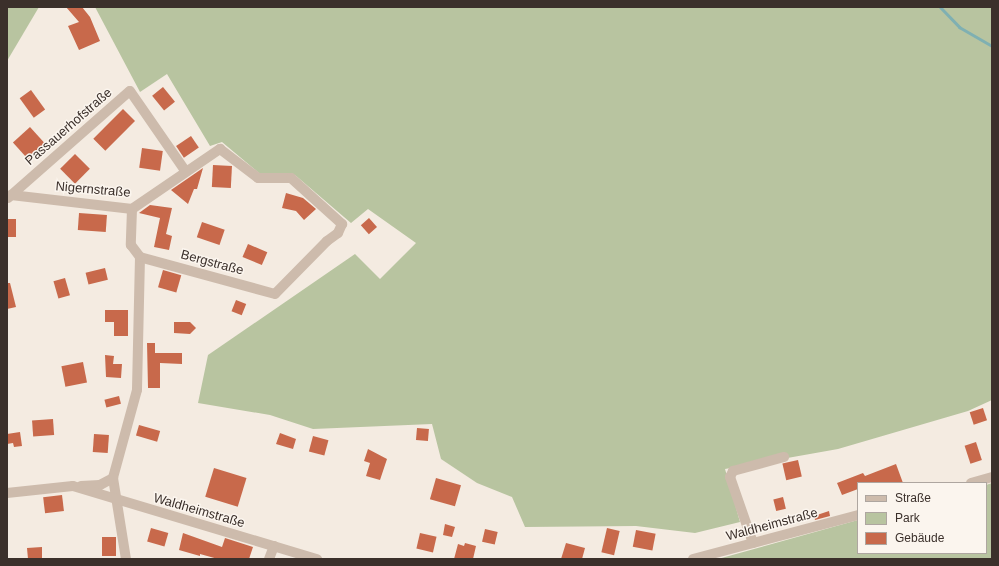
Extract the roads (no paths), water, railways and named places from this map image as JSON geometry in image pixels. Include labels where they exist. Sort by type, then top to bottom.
[{"type":"street","name":"Passauerhofstraße","points":[[9,197],[130,91],[186,172]]},
{"type":"street","name":"Nigernstraße","points":[[9,197],[132,208],[220,148]]},
{"type":"street","name":"Bergstraße","points":[[140,257],[275,294],[327,241],[338,233],[342,224],[296,182],[290,178],[258,178],[220,148]]},
{"type":"street","points":[[126,559],[113,478],[137,390],[140,257],[131,245],[132,208]]},
{"type":"street","points":[[753,543],[730,477],[733,471],[784,457]]},
{"type":"street","points":[[974,482],[992,477]]},
{"type":"street","name":"Waldheimstraße","points":[[7,493],[73,486],[100,485],[113,478]]},
{"type":"street","name":"Waldheimstraße","points":[[73,486],[317,559]]},
{"type":"street","name":"Waldheimstraße","points":[[693,559],[857,515]]},
{"type":"street","points":[[269,559],[274,546]]},
{"type":"waterway","points":[[940,7],[959,27],[992,46]]}]
